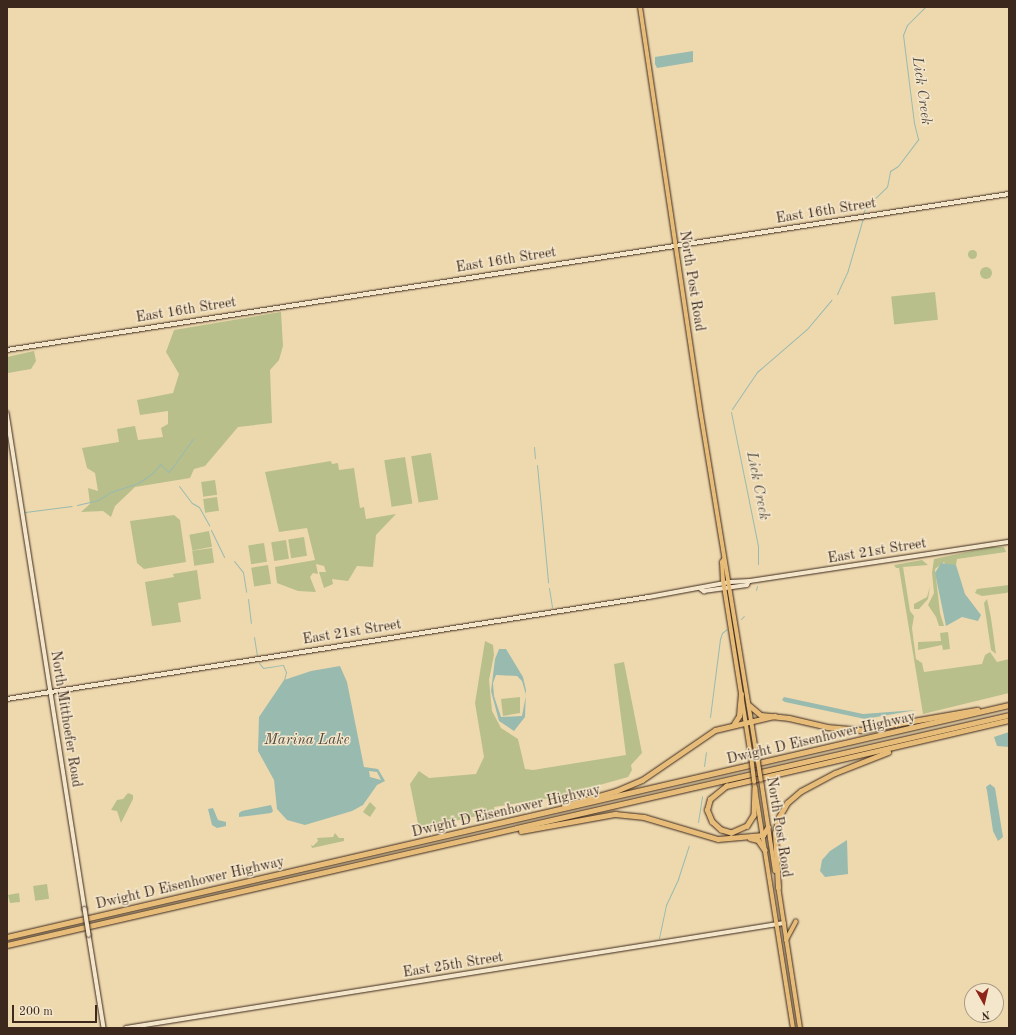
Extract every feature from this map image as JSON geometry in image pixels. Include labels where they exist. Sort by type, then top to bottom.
[{"type":"highway","points":[[734,724],[739,716],[741,694]]},
{"type":"highway","points":[[749,705],[758,714],[827,727],[861,730],[1009,704]]},
{"type":"highway","name":"Dwight D Eisenhower Highway","points":[[7,937],[1009,704]]},
{"type":"highway","name":"Dwight D Eisenhower Highway","points":[[7,945],[1009,715]]},
{"type":"highway","points":[[483,827],[628,787],[655,773],[704,736],[734,724],[774,716]]},
{"type":"highway","points":[[755,785],[754,815],[747,826],[731,833],[721,830],[712,822],[708,810],[710,799],[726,786],[1009,720]]},
{"type":"highway","points":[[778,888],[776,828],[781,813],[790,799],[801,791],[861,761],[937,737]]},
{"type":"highway","points":[[458,842],[615,814],[644,817],[711,838],[743,838],[758,840],[765,850]]},
{"type":"highway","points":[[743,838],[763,835],[768,827]]},
{"type":"main road","name":"North Post Road","points":[[640,7],[675,246],[724,559],[722,562],[724,585],[793,1028]]},
{"type":"main road","name":"North Post Road","points":[[724,559],[727,561],[736,614],[800,1028]]},
{"type":"main road","points":[[729,616],[736,614]]},
{"type":"main road","points":[[786,941],[796,921]]},
{"type":"street","name":"East 16th Street","points":[[7,350],[1009,194]]},
{"type":"street","name":"North Mitthoefer Road","points":[[7,413],[104,1028]]},
{"type":"street","name":"East 21st Street","points":[[7,699],[701,589],[704,591],[724,585],[747,584],[749,581],[1009,542]]},
{"type":"street","name":"East 25th Street","points":[[126,1028],[784,923]]},
{"type":"green space","points":[[970,250],[974,250],[976,254],[974,258],[970,258],[968,256],[968,252]]},
{"type":"green space","points":[[986,267],[990,269],[992,273],[990,277],[986,279],[982,277],[980,273],[982,269]]},
{"type":"green space","points":[[935,292],[938,320],[894,324],[891,297]]},
{"type":"green space","points":[[281,312],[283,346],[279,360],[270,370],[272,423],[238,427],[205,466],[194,469],[190,478],[135,487],[115,506],[111,517],[103,511],[81,512],[90,504],[88,488],[98,491],[95,473],[87,468],[82,448],[119,442],[117,429],[135,426],[138,440],[163,437],[161,428],[168,424],[168,411],[140,415],[137,400],[173,393],[179,374],[166,352],[174,330]]},
{"type":"green space","points":[[34,351],[36,361],[31,369],[8,373],[7,357]]},
{"type":"green space","points":[[431,453],[438,499],[419,503],[411,456]]},
{"type":"green space","points":[[405,457],[412,503],[392,507],[384,460]]},
{"type":"green space","points":[[331,461],[332,464],[338,463],[339,470],[354,468],[360,508],[364,507],[366,519],[396,514],[376,535],[373,567],[357,566],[348,581],[332,579],[333,584],[324,588],[319,572],[326,572],[324,566],[316,564],[318,574],[313,573],[310,577],[316,592],[298,591],[277,583],[275,567],[315,560],[307,528],[279,532],[265,472]]},
{"type":"green space","points":[[215,480],[217,495],[203,497],[201,482]]},
{"type":"green space","points":[[217,497],[219,511],[205,513],[203,499]]},
{"type":"green space","points":[[174,515],[180,520],[186,562],[144,569],[137,563],[130,521]]},
{"type":"green space","points":[[209,531],[212,547],[192,551],[189,535]]},
{"type":"green space","points":[[304,537],[307,556],[291,558],[288,540]]},
{"type":"green space","points":[[286,540],[289,559],[274,561],[271,542]]},
{"type":"green space","points":[[264,543],[267,562],[251,564],[248,546]]},
{"type":"green space","points":[[991,547],[1004,547],[1006,552],[957,559],[956,565],[946,565],[944,562],[935,569],[940,613],[944,626],[939,626],[936,617],[928,605],[934,593],[932,573],[934,559]]},
{"type":"green space","points":[[212,548],[214,563],[194,566],[192,551]]},
{"type":"green space","points":[[922,560],[928,565],[903,567],[910,611],[914,616],[912,628],[916,659],[922,663],[924,672],[982,664],[985,655],[990,652],[997,662],[1009,659],[1009,693],[923,714],[899,568],[896,568],[894,565]]},
{"type":"green space","points":[[268,565],[271,584],[254,586],[251,568]]},
{"type":"green space","points":[[197,570],[201,599],[178,603],[181,622],[152,626],[145,582],[174,577],[173,574]]},
{"type":"green space","points":[[1009,585],[1009,592],[1006,593],[982,596],[975,593],[977,589]]},
{"type":"green space","points":[[930,586],[928,599],[919,609],[914,609],[914,604],[927,597]]},
{"type":"green space","points":[[987,599],[996,654],[991,650],[984,603]]},
{"type":"green space","points":[[948,632],[950,649],[943,650],[942,645],[918,650],[918,642],[941,641],[940,633]]},
{"type":"green space","points":[[485,641],[493,645],[494,655],[489,680],[492,711],[501,728],[518,739],[525,769],[533,770],[626,755],[614,664],[624,662],[642,753],[631,765],[632,770],[628,777],[557,797],[494,807],[495,812],[419,829],[410,784],[419,771],[429,778],[476,774],[484,757],[475,703]]},
{"type":"green space","points":[[520,697],[520,713],[503,716],[501,699]]},
{"type":"green space","points":[[128,793],[133,795],[133,799],[121,823],[117,811],[111,810],[117,800],[123,799]]},
{"type":"green space","points":[[370,802],[376,808],[370,817],[363,812]]},
{"type":"green space","points":[[335,833],[339,838],[344,838],[344,841],[312,848],[311,845],[313,846],[318,841],[317,838],[333,837]]},
{"type":"green space","points":[[47,884],[49,899],[35,901],[33,886]]},
{"type":"green space","points":[[19,893],[20,902],[10,903],[8,895]]},
{"type":"water","points":[[693,51],[693,62],[657,68],[655,64],[655,57]]},
{"type":"water","points":[[941,563],[956,565],[965,594],[981,615],[978,621],[962,617],[946,626],[935,573]]},
{"type":"water","points":[[499,649],[506,649],[523,677],[526,694],[522,681],[517,676],[496,675],[493,683],[494,696],[501,717],[522,716],[526,696],[525,717],[514,731],[499,721],[491,691],[495,659]]},
{"type":"water","name":"Marina Lake","points":[[340,666],[347,682],[364,767],[378,769],[385,781],[377,785],[363,805],[352,811],[305,825],[287,820],[277,809],[274,780],[258,751],[259,717],[284,680],[311,671]],"holes":[[[369,771],[377,772],[381,780],[370,777]]]},
{"type":"water","points":[[784,697],[863,714],[916,710],[865,719],[785,702],[782,700]]},
{"type":"water","points":[[1009,732],[1009,747],[997,746],[994,737]]},
{"type":"water","points":[[990,784],[995,788],[1003,837],[998,841],[993,831],[986,787]]},
{"type":"water","points":[[271,805],[273,811],[271,813],[239,817],[239,813],[242,811]]},
{"type":"water","points":[[213,808],[218,820],[226,822],[226,826],[217,828],[212,825],[208,809]]},
{"type":"water","points":[[847,840],[848,874],[825,877],[820,871],[822,860],[830,851]]},
{"type":"waterway","name":"Lick Creek","points":[[863,214],[865,208],[887,187],[890,171],[898,166],[918,139],[914,123],[903,35],[907,25],[925,7]]},
{"type":"waterway","name":"Lick Creek","points":[[837,294],[847,273],[863,218]]},
{"type":"waterway","name":"Lick Creek","points":[[732,409],[757,372],[807,329],[831,300]]},
{"type":"waterway","name":"Lick Creek","points":[[731,412],[758,546],[758,564]]},
{"type":"waterway","points":[[77,505],[98,500],[111,492],[138,483],[153,473],[160,464],[169,472],[193,439]]},
{"type":"waterway","points":[[534,447],[535,458]]},
{"type":"waterway","points":[[537,465],[548,582]]},
{"type":"waterway","points":[[179,486],[192,503],[199,507],[209,525]]},
{"type":"waterway","points":[[25,512],[72,506]]},
{"type":"waterway","points":[[211,530],[224,557]]},
{"type":"waterway","points":[[234,561],[243,572],[246,592]]},
{"type":"waterway","name":"Lick Creek","points":[[756,590],[757,586]]},
{"type":"waterway","points":[[549,588],[552,607]]},
{"type":"waterway","points":[[248,599],[251,623]]},
{"type":"waterway","name":"Lick Creek","points":[[741,619],[744,616]]},
{"type":"waterway","name":"Lick Creek","points":[[710,717],[720,639],[722,633],[727,629]]},
{"type":"waterway","points":[[254,637],[257,655]]},
{"type":"waterway","points":[[259,663],[263,668],[283,665],[286,672],[284,680]]},
{"type":"waterway","name":"Lick Creek","points":[[704,766],[706,752]]},
{"type":"waterway","name":"Lick Creek","points":[[698,822],[702,796]]},
{"type":"waterway","name":"Lick Creek","points":[[659,938],[666,905],[678,879],[689,846]]}]
